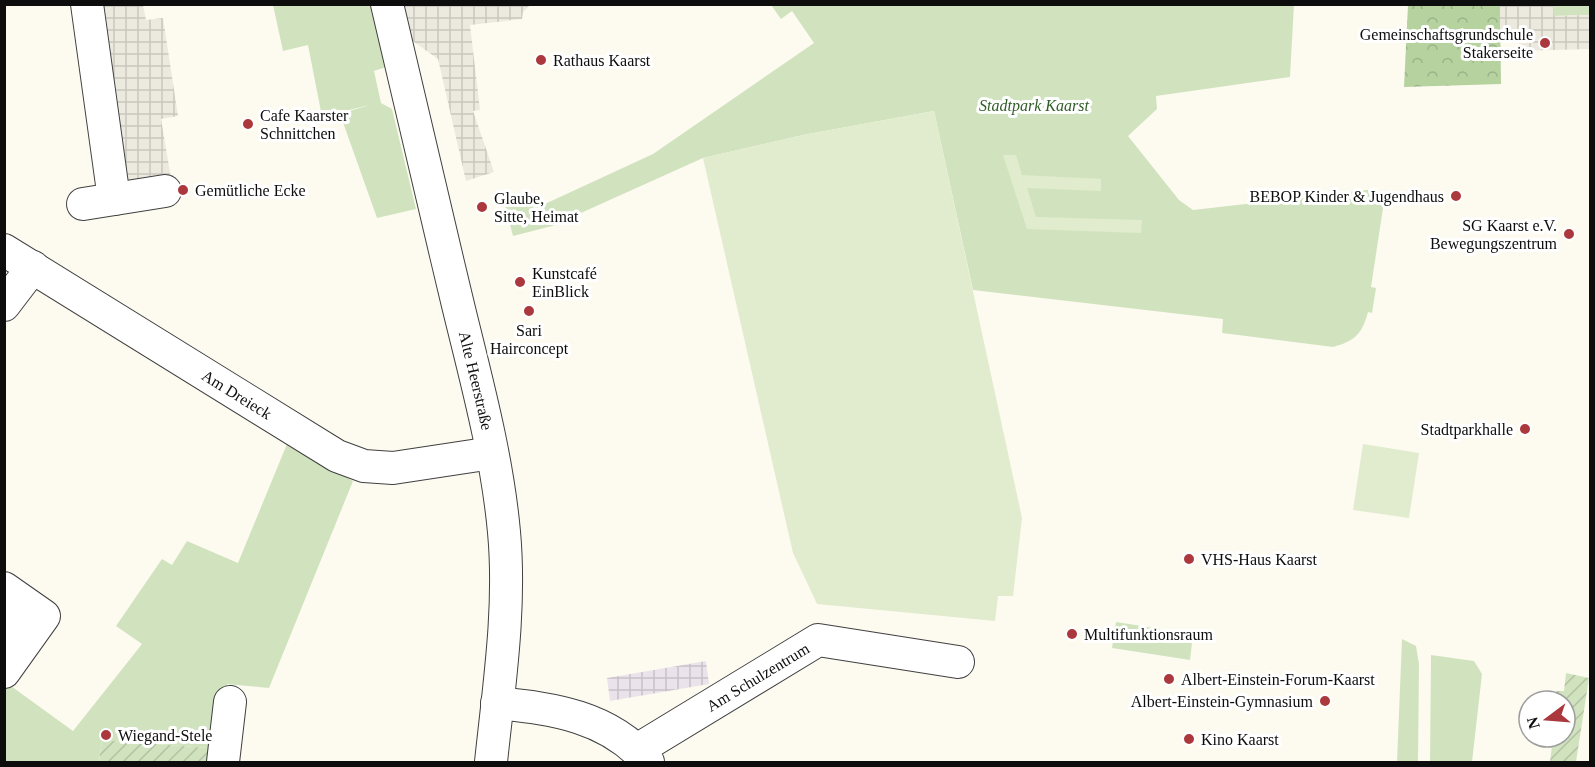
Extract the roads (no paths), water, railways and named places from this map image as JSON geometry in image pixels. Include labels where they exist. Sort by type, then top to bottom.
[{"type":"street","points":[[87,4],[114,199]]},
{"type":"street","name":"Alte Heerstraße","points":[[387,4],[492,453],[504,531],[505,619],[491,762]]},
{"type":"street","points":[[83,204],[165,191]]},
{"type":"street","name":"Am Dreieck","points":[[4,250],[337,456],[364,466],[393,468],[492,453]]},
{"type":"street","points":[[4,305],[33,267]]},
{"type":"street","points":[[4,588],[44,616],[15,632],[4,672]]},
{"type":"street","name":"Am Schulzentrum","points":[[642,756],[818,640],[958,662]]},
{"type":"street","points":[[223,762],[230,702]]},
{"type":"street","points":[[497,703],[563,712],[584,718],[620,738],[642,756]]},
{"type":"place","name":"Gemeinschaftsgrundschule Stakerseite","points":[[1545,43]]},
{"type":"place","name":"Rathaus Kaarst","points":[[541,60]]},
{"type":"place","name":"Cafe Kaarster Schnittchen","points":[[248,124]]},
{"type":"place","name":"Gemütliche Ecke","points":[[183,190]]},
{"type":"place","name":"BEBOP Kinder & Jugendhaus","points":[[1456,196]]},
{"type":"place","name":"Glaube, Sitte, Heimat","points":[[482,207]]},
{"type":"place","name":"SG Kaarst e.V. Bewegungszentrum","points":[[1569,234]]},
{"type":"place","name":"Kunstcafé EinBlick","points":[[520,282]]},
{"type":"place","name":"Sari Hairconcept","points":[[529,311]]},
{"type":"place","name":"Stadtparkhalle","points":[[1525,429]]},
{"type":"place","name":"VHS-Haus Kaarst","points":[[1189,559]]},
{"type":"place","name":"Multifunktionsraum","points":[[1072,634]]},
{"type":"place","name":"Albert-Einstein-Forum-Kaarst","points":[[1169,679]]},
{"type":"place","name":"Albert-Einstein-Gymnasium","points":[[1325,701]]},
{"type":"place","name":"Wiegand-Stele","points":[[106,735]]},
{"type":"place","name":"Kino Kaarst","points":[[1189,739]]},
{"type":"park label","name":"Stadtpark Kaarst","points":[[1034,105]]}]
